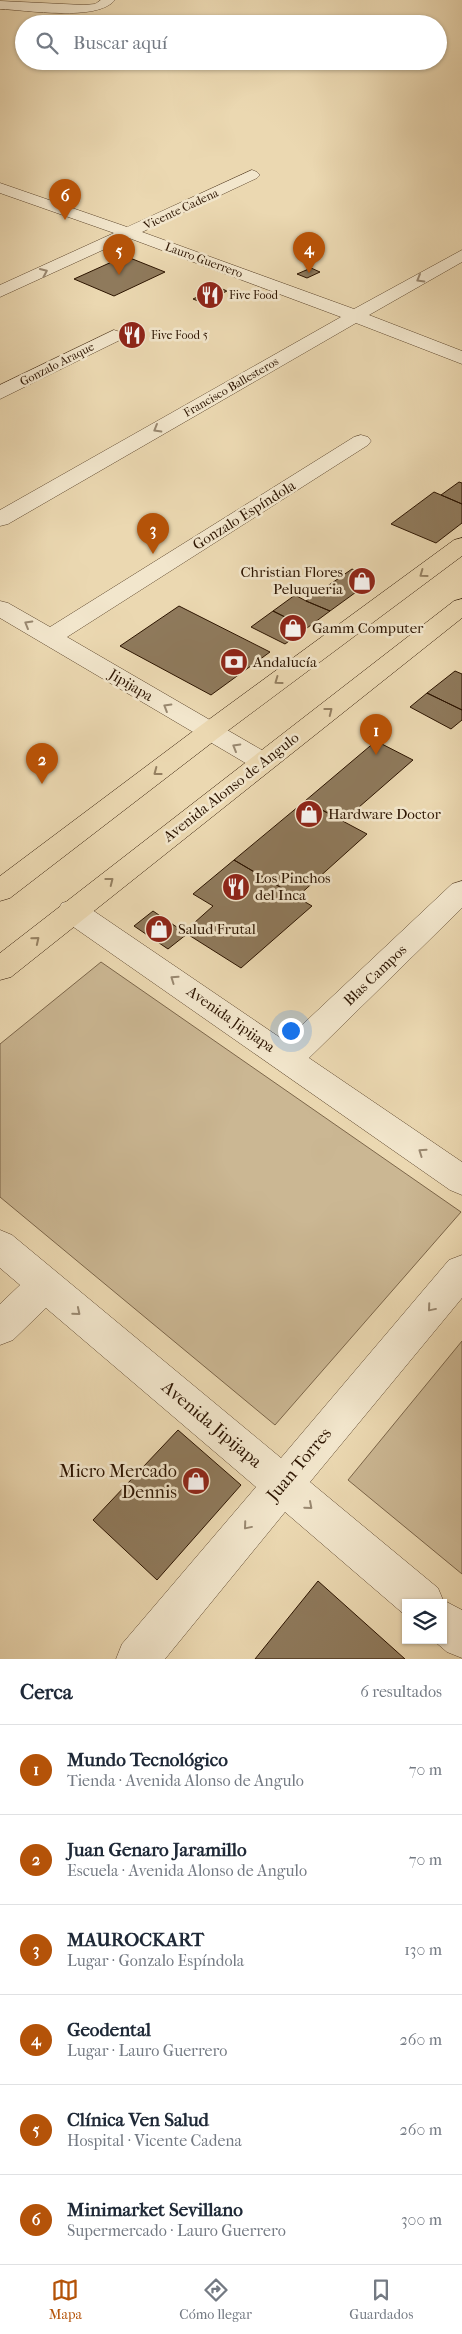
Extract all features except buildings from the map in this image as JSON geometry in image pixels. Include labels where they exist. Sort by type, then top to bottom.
[{"type":"main road","points":[[0,891],[209,732],[462,545]]},
{"type":"main road","name":"Avenida Alonso de Angulo","points":[[0,969],[462,606]]},
{"type":"street","points":[[0,5],[84,10],[98,7],[109,0]]},
{"type":"street","name":"Vicente Cadena","points":[[0,292],[132,233],[252,175]]},
{"type":"street","name":"Lauro Guerrero","points":[[0,188],[132,233],[356,316],[462,358]]},
{"type":"street","name":"Francisco Ballesteros","points":[[0,519],[462,255]]},
{"type":"street","name":"Gonzalo Araque","points":[[0,393],[114,336]]},
{"type":"street","name":"Gonzalo Espíndola","points":[[50,637],[361,441]]},
{"type":"street","name":"Jipijapa","points":[[0,608],[262,762]]},
{"type":"street","name":"Blas Campos","points":[[288,1058],[462,891]]},
{"type":"street","name":"Avenida Jipijapa","points":[[72,911],[288,1058],[462,1180]]},
{"type":"street","name":"Avenida Jipijapa","points":[[0,1246],[283,1483],[417,1599]]},
{"type":"street","name":"Juan Torres","points":[[136,1659],[462,1271]]},
{"type":"street","points":[[0,1328],[45,1285]]},
{"type":"street","points":[[447,1624],[462,1637]]},
{"type":"shaded area","points":[[101,962],[461,1212],[275,1425],[0,1197],[0,1044]]},
{"type":"shaded area","points":[[462,1341],[462,1574],[348,1480]]},
{"type":"place","name":"Minimarket Sevillano","points":[[65,220]]},
{"type":"place","name":"Geodental","points":[[309,273]]},
{"type":"place","name":"Clínica Ven Salud","points":[[119,275]]},
{"type":"place","name":"Five Food","points":[[210,295]]},
{"type":"place","name":"Five Food 5","points":[[132,335]]},
{"type":"place","name":"MAUROCKART","points":[[153,554]]},
{"type":"place","name":"Christian Flores Peluqueria","points":[[362,581]]},
{"type":"place","name":"Gamm Computer","points":[[293,628]]},
{"type":"place","name":"Andalucía","points":[[234,662]]},
{"type":"place","name":"Mundo Tecnológico","points":[[376,755]]},
{"type":"place","name":"Juan Genaro Jaramillo","points":[[42,784]]},
{"type":"place","name":"Hardware Doctor","points":[[309,814]]},
{"type":"place","name":"Los Pinchos del Inca","points":[[236,887]]},
{"type":"place","name":"Salud Frutal","points":[[159,929]]},
{"type":"place","name":"Micro Mercado Dennis","points":[[196,1481]]}]
